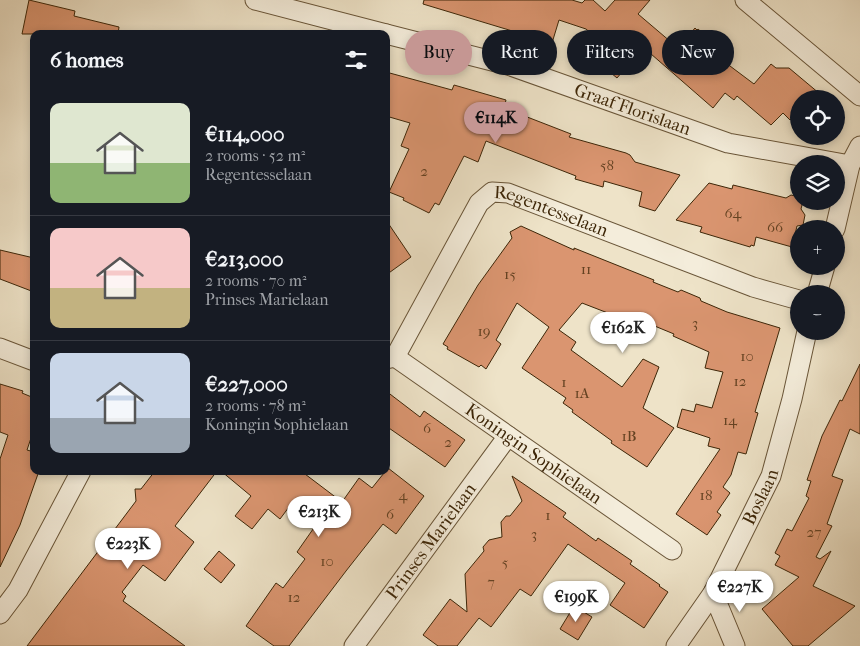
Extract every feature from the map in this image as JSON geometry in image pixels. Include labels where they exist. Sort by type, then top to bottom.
[{"type":"street","name":"Graaf Florislaan","points":[[255,0],[371,30]]},
{"type":"street","points":[[745,0],[860,96]]},
{"type":"street","name":"Graaf Florislaan","points":[[390,35],[508,65],[728,143],[850,165]]},
{"type":"street","points":[[837,220],[850,165],[860,146]]},
{"type":"street","name":"Regentesselaan","points":[[390,358],[478,202],[492,192],[508,193],[744,283],[790,297]]},
{"type":"street","name":"Boslaan","points":[[676,646],[713,593],[771,476],[792,399],[805,340]]},
{"type":"street","points":[[0,348],[30,359]]},
{"type":"street","name":"Koningin Sophielaan","points":[[390,358],[508,436],[672,550]]},
{"type":"street","name":"Prinses Marielaan","points":[[354,646],[508,436]]},
{"type":"street","points":[[0,614],[18,590],[78,475]]},
{"type":"street","points":[[713,593],[735,646]]},
{"type":"building","points":[[29,0],[75,11],[74,16],[119,27],[119,30],[30,30],[30,34],[22,34]]},
{"type":"building","points":[[424,0],[572,0],[582,3],[585,0],[593,0],[605,11],[615,0],[650,0],[638,14],[662,34],[662,64],[652,55],[652,30],[587,30],[559,20],[556,30],[509,30],[423,4]]},
{"type":"building","points":[[771,64],[776,68],[789,68],[815,90],[790,90],[790,120],[783,113],[771,125],[737,96],[734,100],[725,93],[713,108],[675,75],[734,75],[734,69],[754,84]]},
{"type":"building","points":[[390,73],[452,90],[454,85],[506,100],[504,108],[571,134],[569,137],[626,153],[635,162],[680,175],[655,211],[639,206],[642,192],[604,181],[603,187],[575,179],[576,176],[486,141],[478,162],[464,156],[439,205],[435,203],[429,213],[403,200],[404,198],[390,192],[409,149],[401,146],[410,123],[390,117]]},
{"type":"building","points":[[709,183],[732,189],[733,185],[786,198],[790,196],[790,210],[802,210],[805,215],[804,220],[790,220],[790,246],[756,237],[754,246],[751,245],[750,247],[700,232],[702,227],[676,220]]},
{"type":"building","points":[[390,226],[411,257],[390,272]]},
{"type":"building","points":[[521,226],[574,250],[574,248],[654,280],[653,282],[678,292],[681,290],[727,312],[780,328],[755,412],[758,413],[746,454],[738,452],[731,475],[723,487],[730,493],[717,512],[721,515],[707,535],[676,514],[720,449],[708,446],[710,438],[677,427],[682,409],[694,412],[696,404],[712,408],[723,372],[705,368],[709,352],[673,336],[674,334],[628,315],[626,320],[582,303],[559,330],[576,342],[571,350],[622,387],[643,359],[659,367],[643,408],[674,428],[647,467],[611,443],[612,441],[572,412],[573,410],[563,403],[566,398],[522,368],[549,327],[517,303],[496,340],[501,344],[486,369],[447,349],[448,347],[443,344],[478,285],[512,238],[510,232]]},
{"type":"building","points":[[0,250],[30,257],[30,290],[0,279]]},
{"type":"building","points":[[860,364],[860,434],[850,429],[832,476],[843,480],[827,524],[832,526],[816,557],[820,559],[831,551],[813,586],[855,606],[808,646],[793,646],[762,609],[799,577],[775,565],[780,556],[775,553],[787,529],[792,531],[809,498],[806,496],[811,481],[807,480],[822,436]]},
{"type":"building","points":[[0,384],[23,391],[22,393],[30,396],[30,441],[27,450],[30,451],[30,475],[38,475],[20,525],[0,567],[0,459],[8,435],[0,432]]},
{"type":"building","points":[[390,394],[420,417],[424,411],[465,440],[445,467],[390,429]]},
{"type":"building","points":[[390,470],[424,496],[396,534],[383,524],[289,646],[274,646],[246,626],[276,583],[283,588],[305,559],[297,552],[318,522],[292,503],[280,519],[268,509],[252,529],[235,516],[251,496],[226,475],[306,475],[342,502],[359,478],[372,488],[382,475],[390,475]]},
{"type":"building","points":[[152,475],[214,475],[175,526],[194,542],[165,581],[143,565],[122,592],[126,596],[123,601],[185,646],[27,646],[136,501],[135,489],[141,489]]},
{"type":"building","points":[[512,476],[566,513],[563,517],[596,541],[598,538],[632,561],[630,564],[668,592],[644,628],[610,605],[625,583],[568,544],[531,596],[520,589],[491,627],[479,618],[457,646],[438,646],[423,635],[450,599],[467,612],[465,574],[484,551],[483,547],[489,540],[502,537],[501,522],[506,516],[510,516],[522,501]]},
{"type":"building","points":[[219,551],[235,565],[221,583],[204,569]]},
{"type":"building","points":[[574,606],[592,617],[578,640],[560,629]]}]
